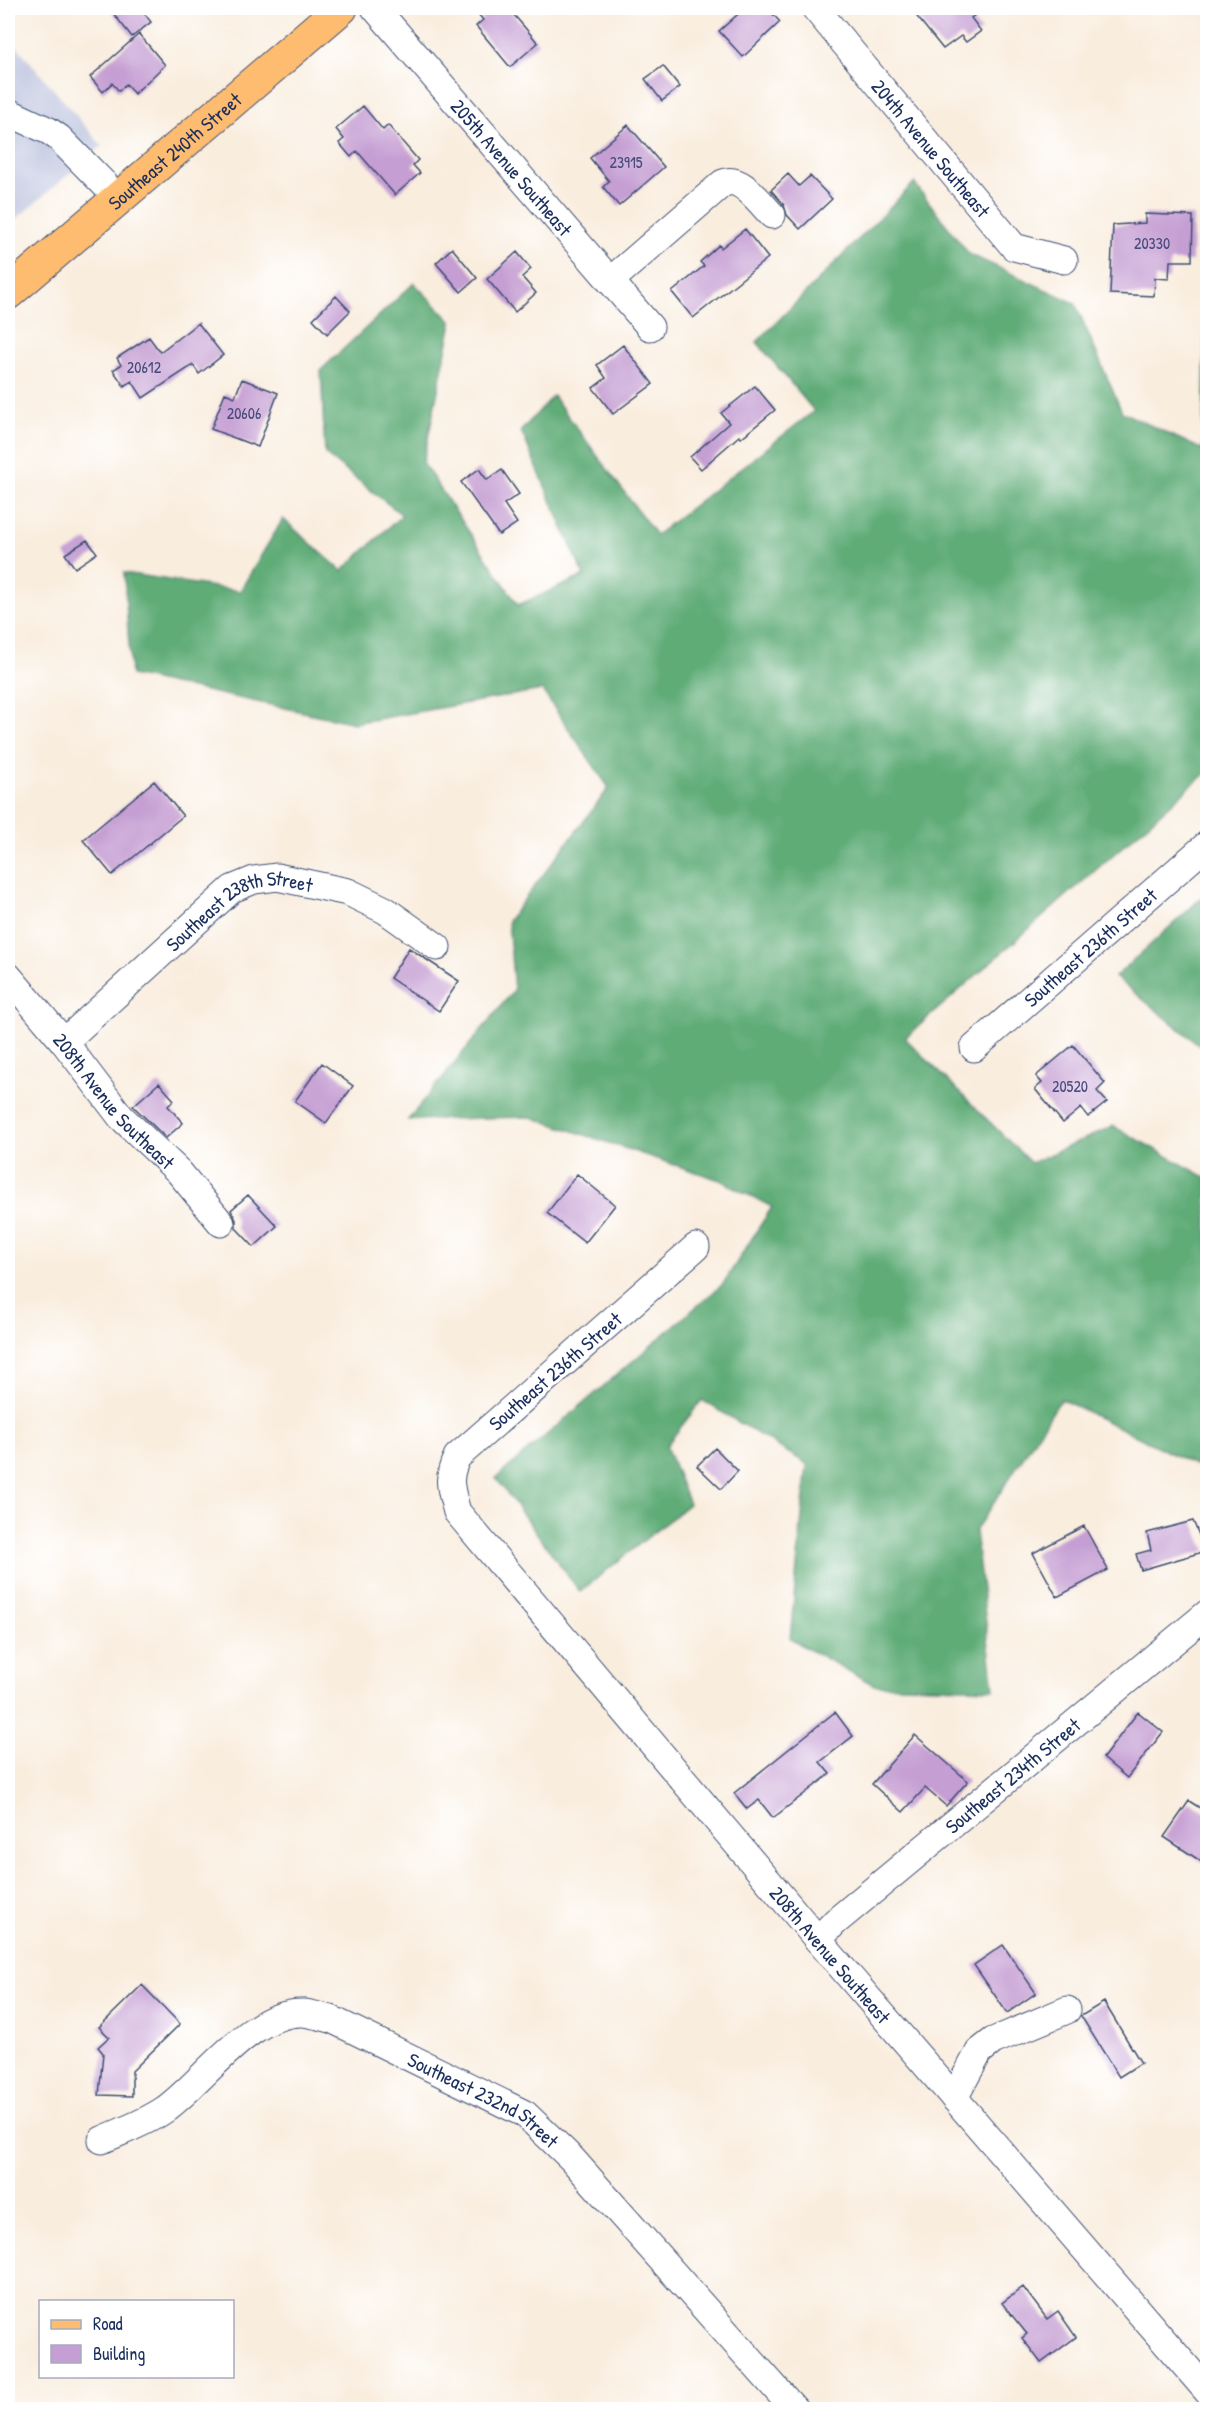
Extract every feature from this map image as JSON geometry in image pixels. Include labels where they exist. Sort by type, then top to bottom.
[{"type":"main road","name":"Southeast 240th Street","points":[[8,292],[341,8]]},
{"type":"street","name":"205th Avenue Southeast","points":[[375,8],[650,327]]},
{"type":"street","name":"204th Avenue Southeast","points":[[815,8],[1014,247],[1064,260]]},
{"type":"street","points":[[8,112],[49,131],[68,146],[118,198]]},
{"type":"street","points":[[610,281],[698,204],[730,180],[738,182],[772,215]]},
{"type":"street","name":"Southeast 236th Street","points":[[974,1048],[1208,844]]},
{"type":"street","name":"Southeast 238th Street","points":[[64,1042],[232,889],[254,880],[277,877],[348,892],[385,910],[437,947]]},
{"type":"street","name":"208th Avenue Southeast","points":[[8,976],[64,1042],[121,1117],[179,1172],[221,1223]]},
{"type":"street","name":"Southeast 236th Street","points":[[458,1512],[449,1482],[457,1457],[696,1247]]},
{"type":"street","name":"208th Avenue Southeast","points":[[458,1512],[818,1940],[1208,2392]]},
{"type":"street","name":"Southeast 234th Street","points":[[818,1940],[835,1922],[1208,1613]]},
{"type":"street","points":[[954,2098],[979,2052],[993,2041],[1068,2010]]},
{"type":"street","name":"Southeast 232nd Street","points":[[102,2140],[164,2110],[244,2038],[260,2027],[281,2016],[303,2013],[331,2019],[525,2114],[572,2159],[795,2409]]},
{"type":"shaded area","points":[[8,36],[102,146],[8,226]]},
{"type":"green space","points":[[914,183],[969,254],[1075,303],[1122,412],[1203,450],[1205,330],[1207,327],[1207,772],[905,1038],[1031,1163],[1113,1126],[1207,1178],[1207,1471],[1061,1399],[975,1531],[994,1689],[874,1685],[790,1639],[807,1464],[702,1400],[666,1446],[689,1504],[580,1592],[496,1478],[723,1284],[772,1207],[720,1180],[531,1117],[408,1120],[514,990],[508,921],[609,788],[542,690],[354,723],[131,675],[124,573],[240,591],[283,519],[342,571],[402,515],[325,454],[321,370],[414,283],[452,322],[423,463],[518,605],[584,576],[521,431],[553,396],[656,535],[814,411],[757,342]]},
{"type":"green space","points":[[1207,893],[1207,1051],[1115,977]]},
{"type":"building","points":[[109,8],[140,8],[151,22],[132,37]]},
{"type":"building","points":[[473,8],[508,8],[538,43],[510,67],[476,26],[483,20]]},
{"type":"building","points":[[745,8],[767,8],[780,22],[743,57],[719,31]]},
{"type":"building","points":[[910,8],[984,8],[971,18],[981,31],[966,42],[961,36],[943,49]]},
{"type":"building","points":[[139,34],[165,65],[134,94],[126,84],[119,91],[112,83],[103,92],[90,77]]},
{"type":"building","points":[[663,66],[680,87],[662,101],[645,79]]},
{"type":"building","points":[[363,106],[383,130],[388,125],[418,160],[413,165],[420,173],[395,195],[357,151],[351,157],[339,143],[344,139],[336,129]]},
{"type":"building","points":[[628,125],[664,167],[619,206],[603,187],[609,181],[590,158]]},
{"type":"building","points":[[788,174],[799,186],[810,176],[832,199],[800,229],[787,215],[784,205],[771,190]]},
{"type":"building","points":[[1145,214],[1193,216],[1192,261],[1170,261],[1169,279],[1155,278],[1154,296],[1110,294],[1113,225],[1145,223]]},
{"type":"building","points":[[745,229],[768,258],[693,318],[672,292],[704,266],[700,262],[719,245],[721,248]]},
{"type":"building","points":[[452,248],[477,278],[461,292],[436,263]]},
{"type":"building","points":[[517,252],[531,269],[522,277],[536,293],[515,312],[487,279]]},
{"type":"building","points":[[336,296],[350,311],[327,334],[313,319]]},
{"type":"building","points":[[198,323],[223,355],[199,374],[193,365],[143,398],[132,381],[124,386],[113,370],[121,365],[117,358],[149,337],[160,352]]},
{"type":"building","points":[[623,345],[653,384],[613,414],[593,388],[606,378],[597,365]]},
{"type":"building","points":[[242,379],[278,393],[258,447],[211,429],[225,393],[235,397]]},
{"type":"building","points":[[755,386],[775,410],[741,438],[739,436],[701,469],[690,457],[729,423],[721,413]]},
{"type":"building","points":[[479,469],[487,480],[502,470],[519,494],[504,504],[517,523],[499,535],[461,482]]},
{"type":"building","points":[[87,540],[97,553],[75,568],[65,554]]},
{"type":"building","points":[[154,781],[183,816],[112,875],[83,840]]},
{"type":"building","points":[[409,948],[459,981],[439,1011],[390,978]]},
{"type":"building","points":[[1073,1045],[1105,1083],[1097,1091],[1107,1102],[1088,1117],[1081,1108],[1063,1123],[1035,1089],[1042,1083],[1036,1076]]},
{"type":"building","points":[[322,1063],[353,1086],[326,1123],[295,1101]]},
{"type":"building","points":[[159,1083],[174,1100],[168,1106],[183,1123],[166,1138],[133,1106]]},
{"type":"building","points":[[577,1174],[615,1205],[585,1243],[547,1213]]},
{"type":"building","points":[[248,1195],[277,1226],[254,1247],[236,1228],[236,1220],[231,1210]]},
{"type":"building","points":[[715,1448],[738,1471],[721,1489],[697,1466]]},
{"type":"building","points":[[1193,1521],[1206,1551],[1141,1570],[1136,1554],[1151,1550],[1147,1533]]},
{"type":"building","points":[[1084,1526],[1108,1570],[1057,1597],[1033,1553]]},
{"type":"building","points":[[835,1712],[853,1736],[820,1762],[830,1774],[773,1818],[759,1800],[747,1809],[734,1793]]},
{"type":"building","points":[[1138,1712],[1163,1732],[1127,1778],[1103,1758]]},
{"type":"building","points":[[915,1735],[968,1781],[946,1806],[925,1788],[903,1812],[872,1784]]},
{"type":"building","points":[[1189,1801],[1208,1813],[1208,1866],[1164,1837]]},
{"type":"building","points":[[1003,1945],[1036,1993],[1007,2013],[974,1965]]},
{"type":"building","points":[[142,1985],[180,2024],[132,2071],[132,2096],[99,2095],[103,2053],[98,2047],[109,2037],[99,2027]]},
{"type":"building","points":[[1104,2002],[1141,2063],[1119,2077],[1081,2016]]},
{"type":"building","points":[[1023,2287],[1047,2319],[1058,2311],[1076,2337],[1041,2363],[1022,2338],[1027,2334],[1002,2303]]}]
